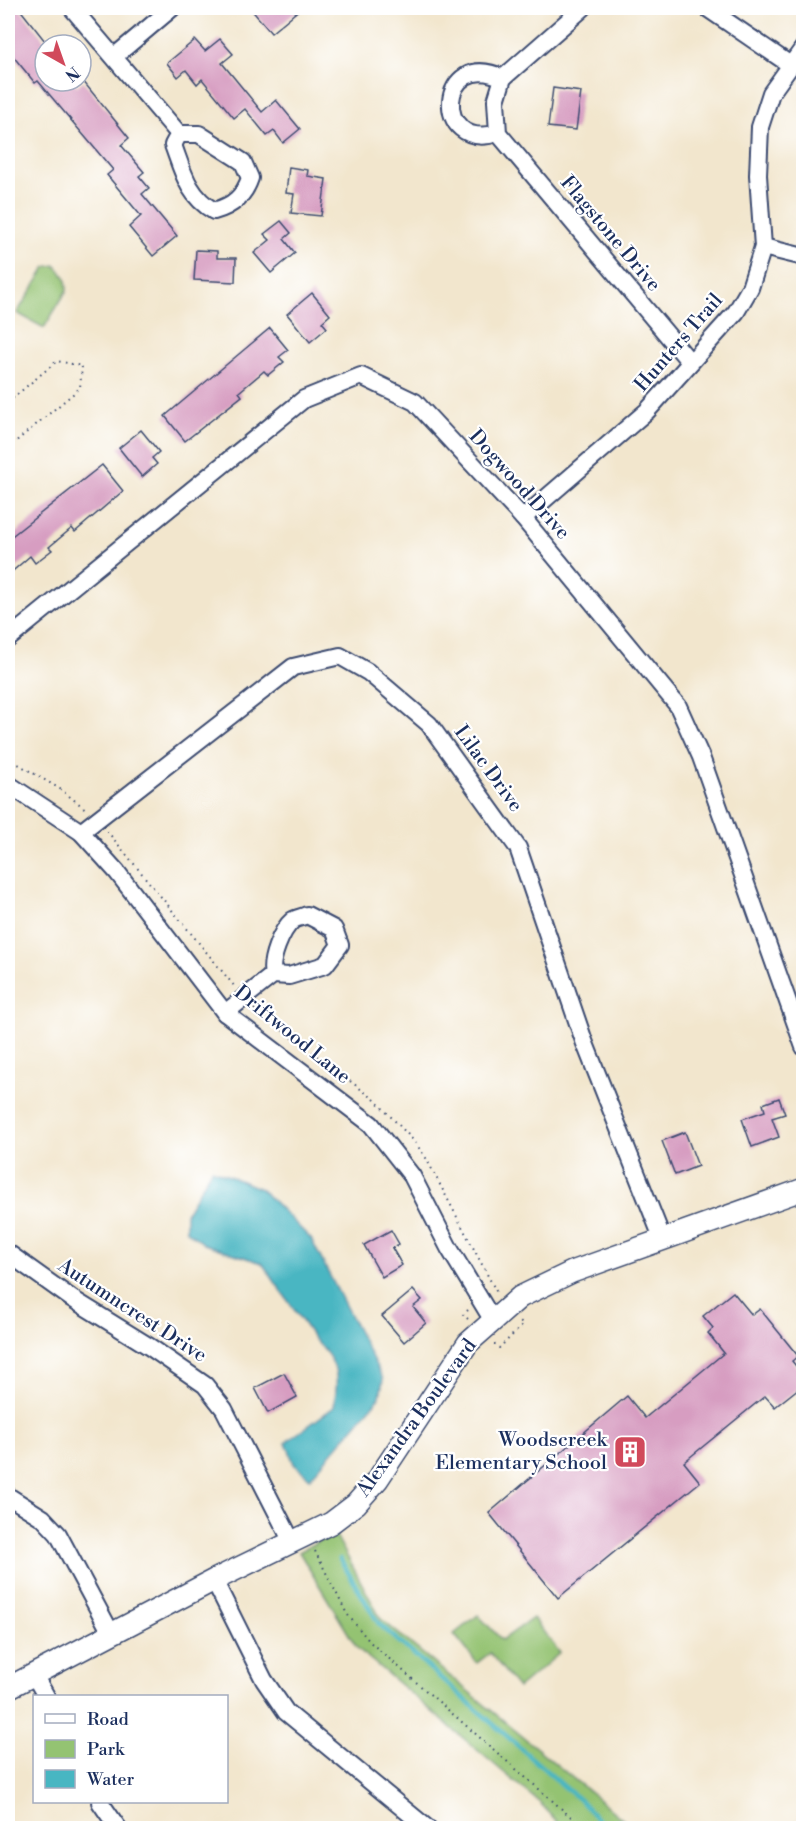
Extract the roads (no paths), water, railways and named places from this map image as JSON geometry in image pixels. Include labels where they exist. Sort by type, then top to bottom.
[{"type":"street","points":[[72,8],[179,134]]},
{"type":"street","points":[[115,56],[172,8]]},
{"type":"street","points":[[503,78],[490,72],[476,72],[463,77],[454,88],[450,101],[452,115],[459,127],[471,135],[485,137],[498,133],[496,101],[503,78],[583,8]]},
{"type":"street","points":[[707,8],[789,64]]},
{"type":"street","name":"Hunters Trail","points":[[523,518],[647,411],[736,312],[750,288],[763,247],[758,175],[760,127],[771,93],[789,64],[804,47]]},
{"type":"street","name":"Flagstone Drive","points":[[498,133],[690,362]]},
{"type":"street","points":[[179,134],[199,134],[243,162],[250,178],[246,191],[229,207],[214,211],[201,203],[188,188],[173,145],[179,134]]},
{"type":"street","points":[[763,247],[804,257]]},
{"type":"street","name":"Dogwood Drive","points":[[8,639],[304,399],[361,376],[415,402],[523,518],[678,706],[701,757],[804,1047]]},
{"type":"street","name":"Lilac Drive","points":[[81,832],[292,667],[340,656],[368,672],[429,724],[518,848],[584,1041],[663,1240]]},
{"type":"street","name":"Driftwood Lane","points":[[8,784],[81,832],[117,872],[225,1013],[371,1124],[411,1176],[449,1248],[492,1319]]},
{"type":"street","points":[[225,1013],[273,975]]},
{"type":"street","name":"Alexandra Boulevard","points":[[8,1688],[214,1580],[331,1523],[356,1504],[378,1479],[468,1343],[492,1319],[520,1297],[572,1272],[804,1189]]},
{"type":"street","name":"Autumncrest Drive","points":[[8,1253],[71,1298],[150,1347],[205,1385],[224,1409],[299,1538]]},
{"type":"street","points":[[8,1496],[43,1518],[58,1534],[111,1633]]},
{"type":"street","points":[[214,1580],[264,1680],[286,1712],[427,1828]]},
{"type":"street","points":[[34,1675],[45,1695]]},
{"type":"street","points":[[101,1803],[118,1828]]},
{"type":"water","points":[[212,1169],[261,1189],[311,1239],[383,1379],[380,1397],[310,1478],[294,1464],[286,1442],[334,1407],[336,1379],[333,1364],[262,1263],[204,1244],[186,1230],[186,1213]]},
{"type":"waterway","points":[[340,1559],[379,1624],[583,1803],[605,1828]]},
{"type":"place","name":"Woodscreek Elementary School","points":[[630,1452]]}]
